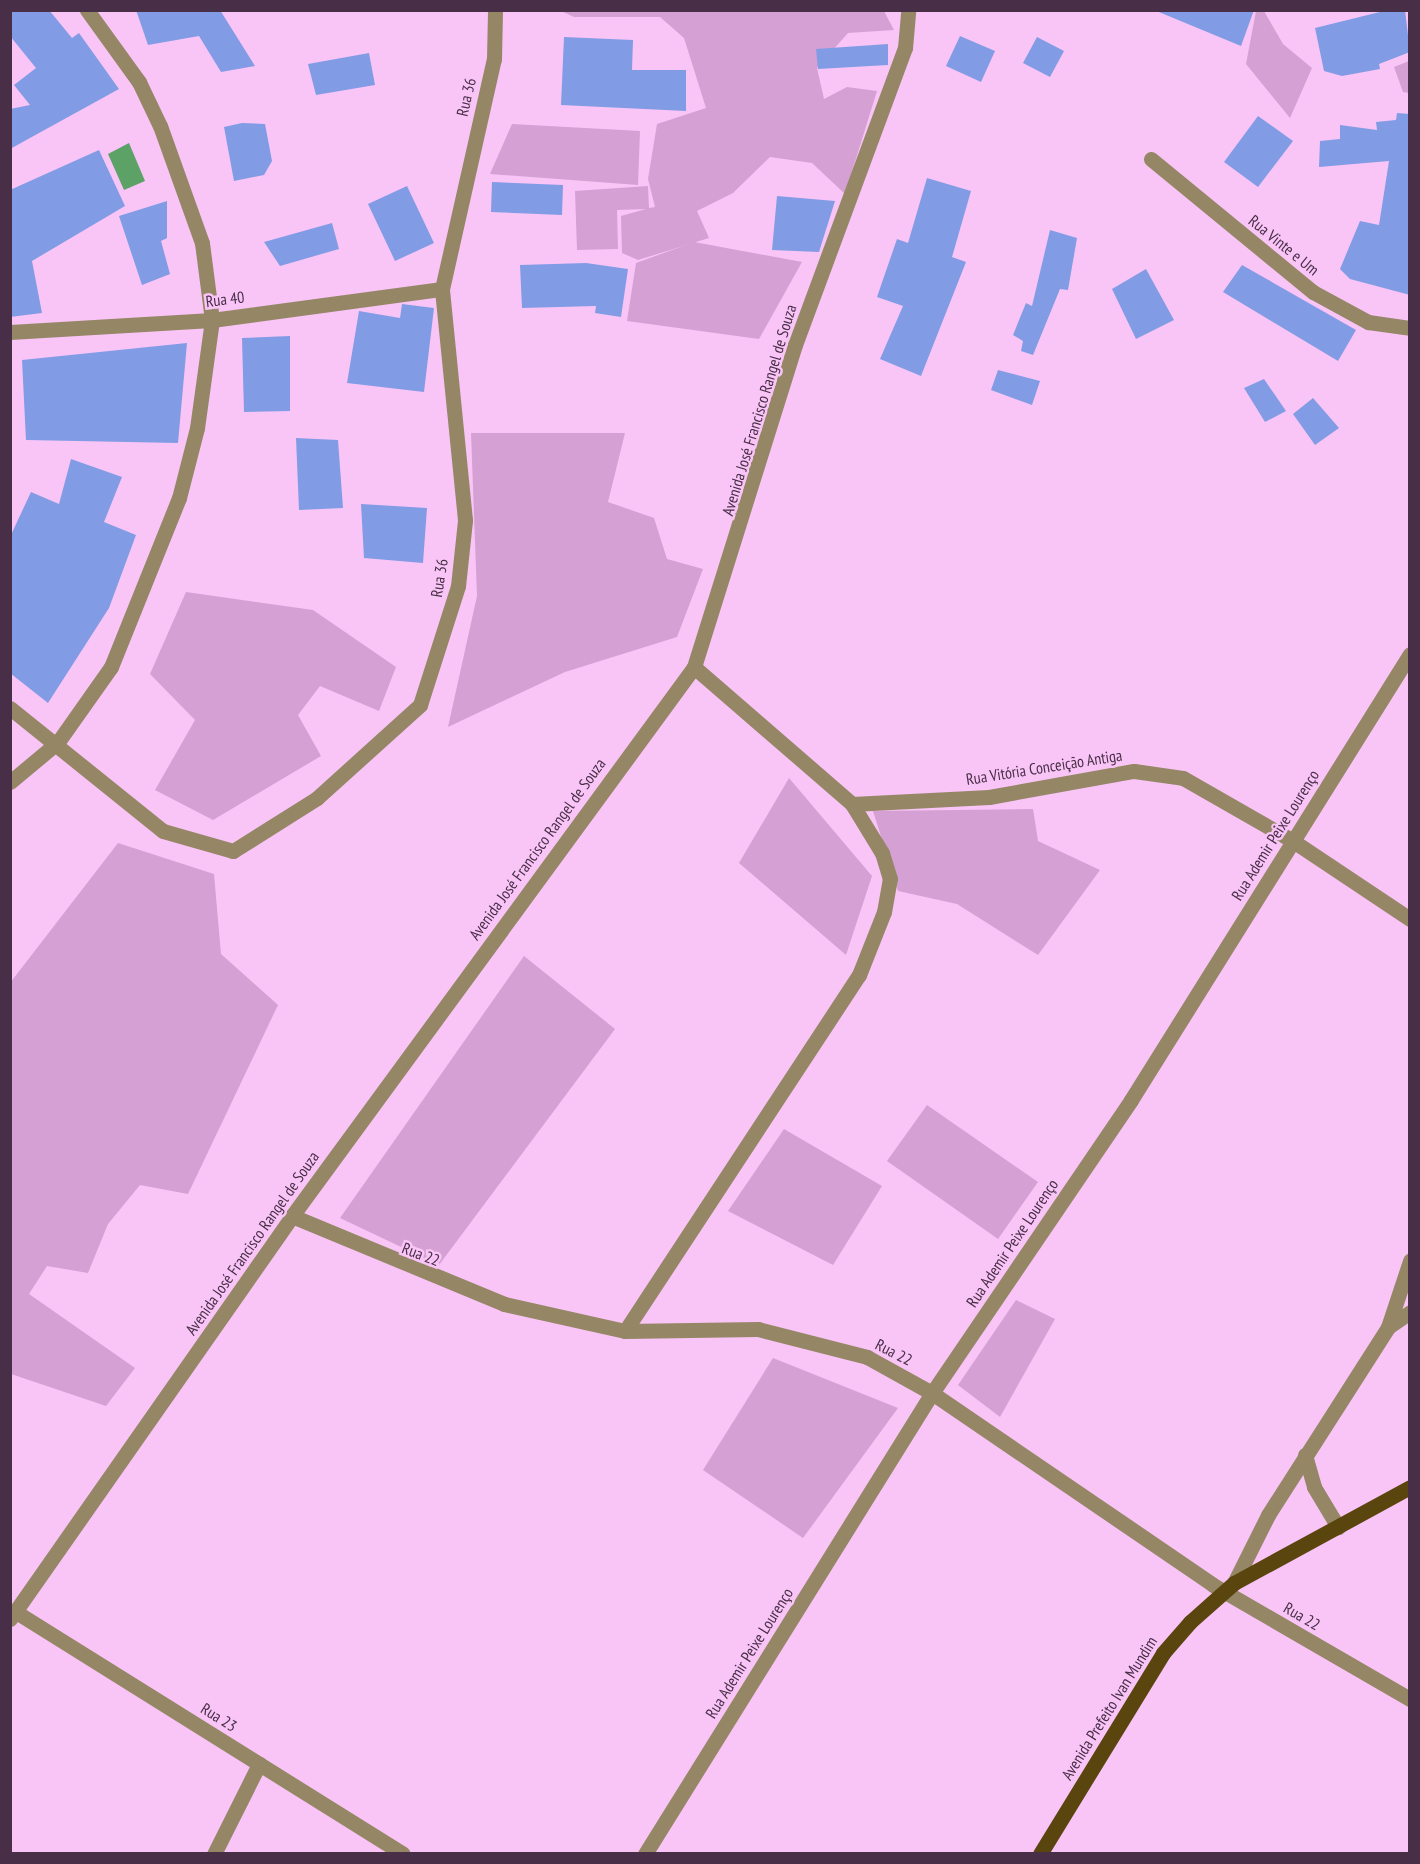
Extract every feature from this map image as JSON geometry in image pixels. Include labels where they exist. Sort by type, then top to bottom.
[{"type":"main road","name":"Avenida Prefeito Ivan Mundim","points":[[1040,1854],[1163,1653],[1228,1587],[1410,1487]]},
{"type":"street","points":[[10,782],[58,742],[111,667],[167,538],[197,428],[212,320],[202,243],[164,136],[139,82],[87,10]]},
{"type":"street","name":"Rua 36","points":[[10,708],[58,742],[163,831],[234,851],[317,798],[420,705],[458,586],[465,520],[442,289],[494,59],[495,10]]},
{"type":"street","name":"Avenida José Francisco Rangel de Souza","points":[[13,1615],[292,1216],[694,667],[795,345],[905,48],[908,10]]},
{"type":"street","name":"Rua Vinte e Um","points":[[1151,159],[1313,292],[1368,322],[1410,328]]},
{"type":"street","name":"Rua 40","points":[[10,332],[212,320],[442,289]]},
{"type":"street","name":"Rua Ademir Peixe Lourenço","points":[[645,1854],[932,1393],[1131,1100],[1410,654]]},
{"type":"street","points":[[626,1330],[858,975],[884,912],[890,879],[882,853],[852,804],[694,667]]},
{"type":"street","name":"Rua Vitória Conceição Antiga","points":[[852,804],[989,797],[1134,771],[1183,778],[1293,841],[1410,919]]},
{"type":"street","name":"Rua 22","points":[[292,1216],[504,1304],[626,1330],[758,1329],[819,1341],[867,1357],[932,1393],[1228,1587],[1410,1700]]},
{"type":"street","points":[[1228,1587],[1305,1455],[1388,1327],[1410,1261]]},
{"type":"street","points":[[1388,1327],[1410,1312]]},
{"type":"street","points":[[1305,1455],[1314,1487],[1338,1527]]},
{"type":"street","name":"Rua 23","points":[[13,1615],[403,1854]]},
{"type":"street","points":[[214,1854],[259,1764]]},
{"type":"shaded area","points":[[561,11],[884,11],[894,30],[848,33],[817,68],[824,99],[847,87],[877,91],[845,194],[812,163],[770,157],[733,193],[697,211],[709,238],[638,260],[622,253],[621,216],[646,209],[617,210],[618,249],[577,250],[575,191],[648,186],[649,208],[655,207],[648,179],[657,124],[706,108],[684,38],[660,17],[574,17]]},
{"type":"shaded area","points":[[1256,11],[1264,11],[1283,44],[1312,68],[1290,118],[1246,64]]},
{"type":"shaded area","points":[[1409,61],[1409,93],[1403,92],[1394,67]]},
{"type":"shaded area","points":[[512,124],[640,131],[638,185],[490,174]]},
{"type":"shaded area","points":[[129,143],[145,181],[124,190],[108,154]]},
{"type":"shaded area","points":[[694,242],[802,262],[759,339],[627,321],[636,263]]},
{"type":"shaded area","points":[[471,433],[625,433],[608,502],[654,518],[667,559],[703,569],[677,637],[565,672],[448,727],[477,596]]},
{"type":"shaded area","points":[[186,592],[313,610],[396,667],[379,711],[320,686],[298,715],[321,756],[213,820],[155,790],[195,720],[150,674]]},
{"type":"shaded area","points":[[789,778],[872,876],[846,955],[739,863]]},
{"type":"shaded area","points":[[1033,809],[1038,841],[1100,870],[1038,955],[957,904],[898,891],[873,811]]},
{"type":"shaded area","points":[[118,843],[214,874],[221,954],[278,1005],[188,1194],[140,1185],[108,1224],[88,1273],[47,1266],[29,1294],[135,1368],[106,1406],[11,1374],[10,983]]},
{"type":"shaded area","points":[[524,956],[615,1029],[439,1265],[340,1218]]},
{"type":"shaded area","points":[[927,1105],[1038,1182],[998,1239],[887,1161]]},
{"type":"shaded area","points":[[784,1129],[882,1186],[833,1265],[728,1211]]},
{"type":"shaded area","points":[[1016,1300],[1055,1319],[1000,1417],[958,1385]]},
{"type":"shaded area","points":[[773,1358],[898,1408],[803,1538],[703,1470]]},
{"type":"building","points":[[10,10],[49,10],[72,38],[79,33],[119,89],[10,149],[10,109],[30,105],[14,85],[36,68],[10,36]]},
{"type":"building","points":[[136,10],[220,10],[255,66],[221,72],[199,36],[148,45]]},
{"type":"building","points":[[1154,10],[1254,10],[1241,46]]},
{"type":"building","points":[[1388,10],[1405,10],[1410,52],[1379,64],[1380,69],[1342,76],[1324,71],[1315,28]]},
{"type":"building","points":[[960,36],[995,51],[981,82],[946,66]]},
{"type":"building","points":[[564,37],[633,40],[632,70],[686,70],[686,111],[561,105]]},
{"type":"building","points":[[1037,37],[1064,51],[1050,77],[1023,63]]},
{"type":"building","points":[[888,44],[888,65],[818,69],[816,49]]},
{"type":"building","points":[[369,53],[375,85],[316,95],[308,64]]},
{"type":"building","points":[[1397,113],[1410,114],[1410,295],[1350,279],[1340,269],[1360,221],[1379,225],[1389,161],[1319,167],[1320,141],[1340,139],[1340,125],[1377,130],[1376,122],[1396,120]]},
{"type":"building","points":[[1258,116],[1293,141],[1258,187],[1224,162]]},
{"type":"building","points":[[242,123],[265,124],[272,161],[264,175],[234,181],[224,127]]},
{"type":"building","points":[[99,150],[125,206],[32,261],[42,313],[10,317],[10,190]]},
{"type":"building","points":[[927,178],[971,191],[952,257],[966,262],[921,376],[880,359],[903,306],[877,297],[897,239],[908,243]]},
{"type":"building","points":[[492,182],[563,185],[562,215],[491,212]]},
{"type":"building","points":[[407,186],[434,243],[395,261],[368,204]]},
{"type":"building","points":[[777,196],[835,201],[819,252],[772,250]]},
{"type":"building","points":[[167,201],[167,238],[161,241],[170,274],[142,285],[119,216]]},
{"type":"building","points":[[332,223],[339,249],[280,266],[264,242]]},
{"type":"building","points":[[1050,230],[1077,238],[1068,290],[1060,289],[1033,355],[1021,351],[1023,341],[1013,335],[1026,303],[1032,306]]},
{"type":"building","points":[[586,263],[628,269],[621,317],[595,313],[596,306],[522,308],[520,265]]},
{"type":"building","points":[[1242,265],[1356,330],[1338,361],[1223,292]]},
{"type":"building","points":[[1146,269],[1174,320],[1136,339],[1112,289]]},
{"type":"building","points":[[402,304],[434,308],[424,392],[347,383],[359,311],[400,318]]},
{"type":"building","points":[[290,336],[290,411],[244,412],[242,338]]},
{"type":"building","points":[[187,343],[178,443],[26,440],[22,360]]},
{"type":"building","points":[[998,370],[1040,381],[1032,405],[991,390]]},
{"type":"building","points":[[1264,379],[1286,411],[1265,422],[1244,388]]},
{"type":"building","points":[[1313,398],[1339,428],[1315,445],[1293,414]]},
{"type":"building","points":[[296,438],[338,440],[343,508],[299,510]]},
{"type":"building","points":[[71,459],[122,477],[104,522],[136,535],[109,608],[48,703],[10,673],[10,537],[31,492],[59,504]]},
{"type":"building","points":[[361,504],[427,508],[423,563],[364,558]]}]
